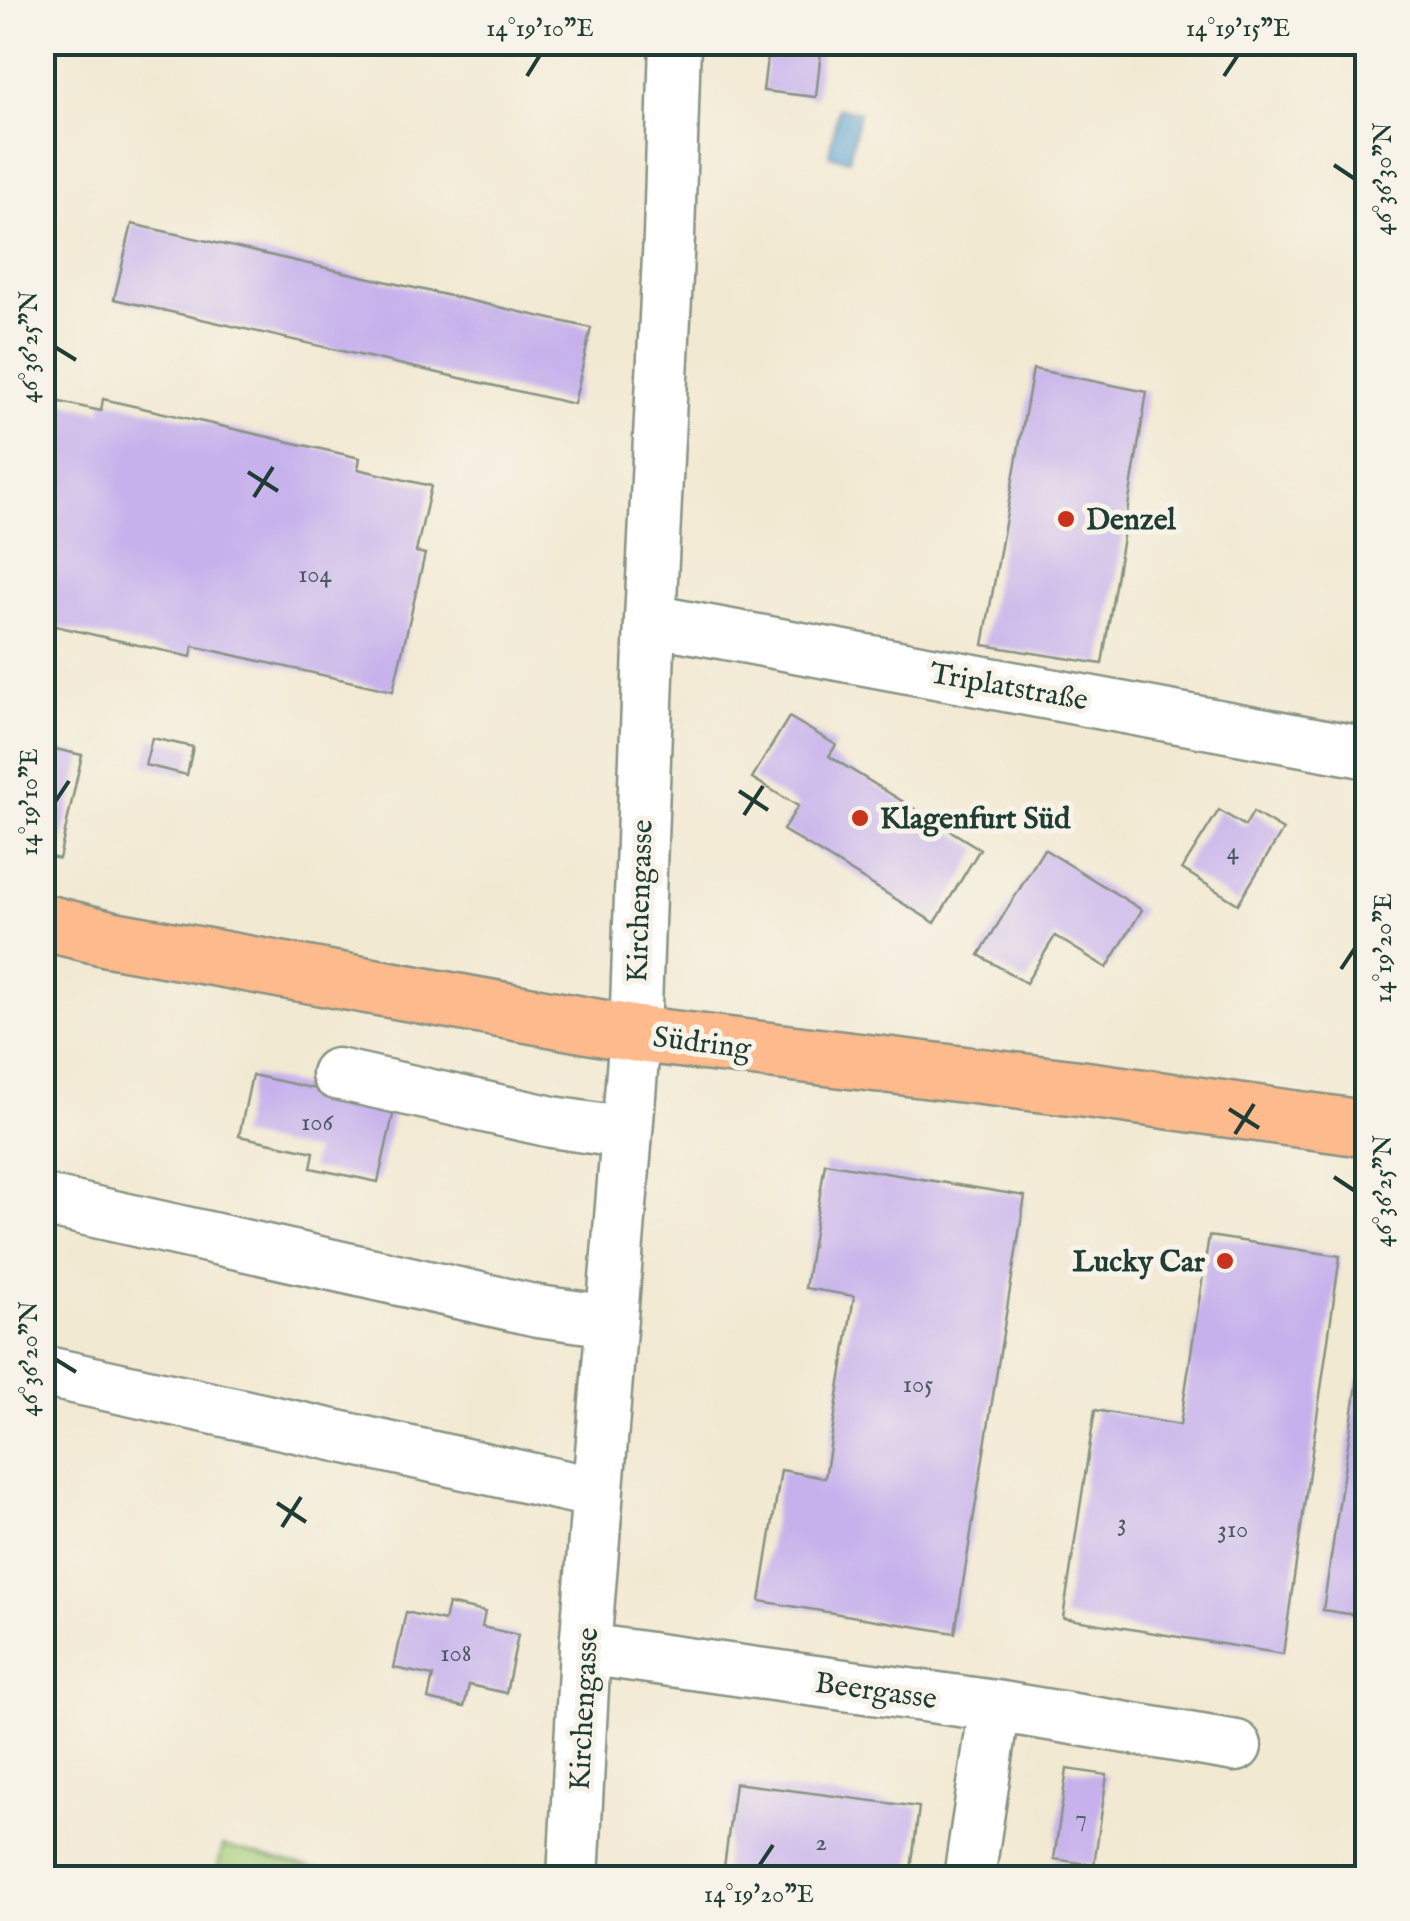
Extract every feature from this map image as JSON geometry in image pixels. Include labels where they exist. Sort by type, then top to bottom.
[{"type":"main road","name":"Südring","points":[[42,922],[634,1034],[1084,1089],[1368,1129]]},
{"type":"street","name":"Kirchengasse","points":[[573,1878],[585,1650],[634,1034],[670,236],[675,42]]},
{"type":"street","name":"Triplatstraße","points":[[650,620],[1368,753]]},
{"type":"street","points":[[337,1074],[552,1122],[626,1133]]},
{"type":"street","points":[[42,1200],[538,1311],[610,1321]]},
{"type":"street","points":[[42,1371],[597,1492]]},
{"type":"street","name":"Beergasse","points":[[585,1650],[995,1706],[1236,1746]]},
{"type":"street","points":[[969,1878],[995,1706]]},
{"type":"green space","points":[[223,1846],[353,1878],[215,1878]]},
{"type":"water","points":[[838,108],[859,112],[849,160],[829,155]]},
{"type":"building","points":[[769,42],[822,42],[816,97],[763,91]]},
{"type":"building","points":[[132,224],[591,328],[574,404],[114,299]]},
{"type":"building","name":"Denzel","points":[[1033,369],[1147,392],[1102,664],[983,645]]},
{"type":"building","points":[[42,398],[101,411],[103,399],[360,458],[358,469],[431,486],[416,552],[425,554],[393,691],[193,646],[191,657],[42,623]]},
{"type":"building","name":"Klagenfurt Süd","points":[[789,717],[836,745],[829,756],[980,849],[935,923],[783,830],[798,806],[752,778]]},
{"type":"building","points":[[152,738],[193,747],[187,775],[145,765]]},
{"type":"building","points":[[42,746],[82,755],[59,859],[42,855]]},
{"type":"building","points":[[1219,810],[1245,826],[1253,812],[1283,830],[1238,904],[1182,869]]},
{"type":"building","points":[[1044,849],[1142,910],[1107,968],[1055,936],[1026,983],[979,955]]},
{"type":"building","points":[[252,1075],[395,1106],[378,1182],[311,1168],[314,1152],[239,1136]]},
{"type":"building","points":[[825,1163],[1025,1196],[955,1633],[760,1601],[781,1470],[825,1478],[854,1296],[805,1288]]},
{"type":"building","points":[[1209,1236],[1340,1256],[1283,1654],[1063,1618],[1095,1410],[1180,1425]]},
{"type":"building","points":[[1358,1378],[1368,1380],[1368,1617],[1323,1610]]},
{"type":"building","points":[[448,1604],[485,1612],[482,1627],[518,1635],[506,1693],[469,1685],[464,1707],[428,1699],[433,1676],[394,1668],[406,1612],[444,1621]]},
{"type":"building","points":[[1067,1769],[1107,1775],[1094,1865],[1054,1859]]},
{"type":"building","points":[[735,1783],[919,1807],[910,1878],[723,1875]]},
{"type":"place","name":"Denzel","points":[[1066,519]]},
{"type":"place","name":"Klagenfurt Süd","points":[[860,818]]},
{"type":"place","name":"Lucky Car","points":[[1225,1261]]}]
